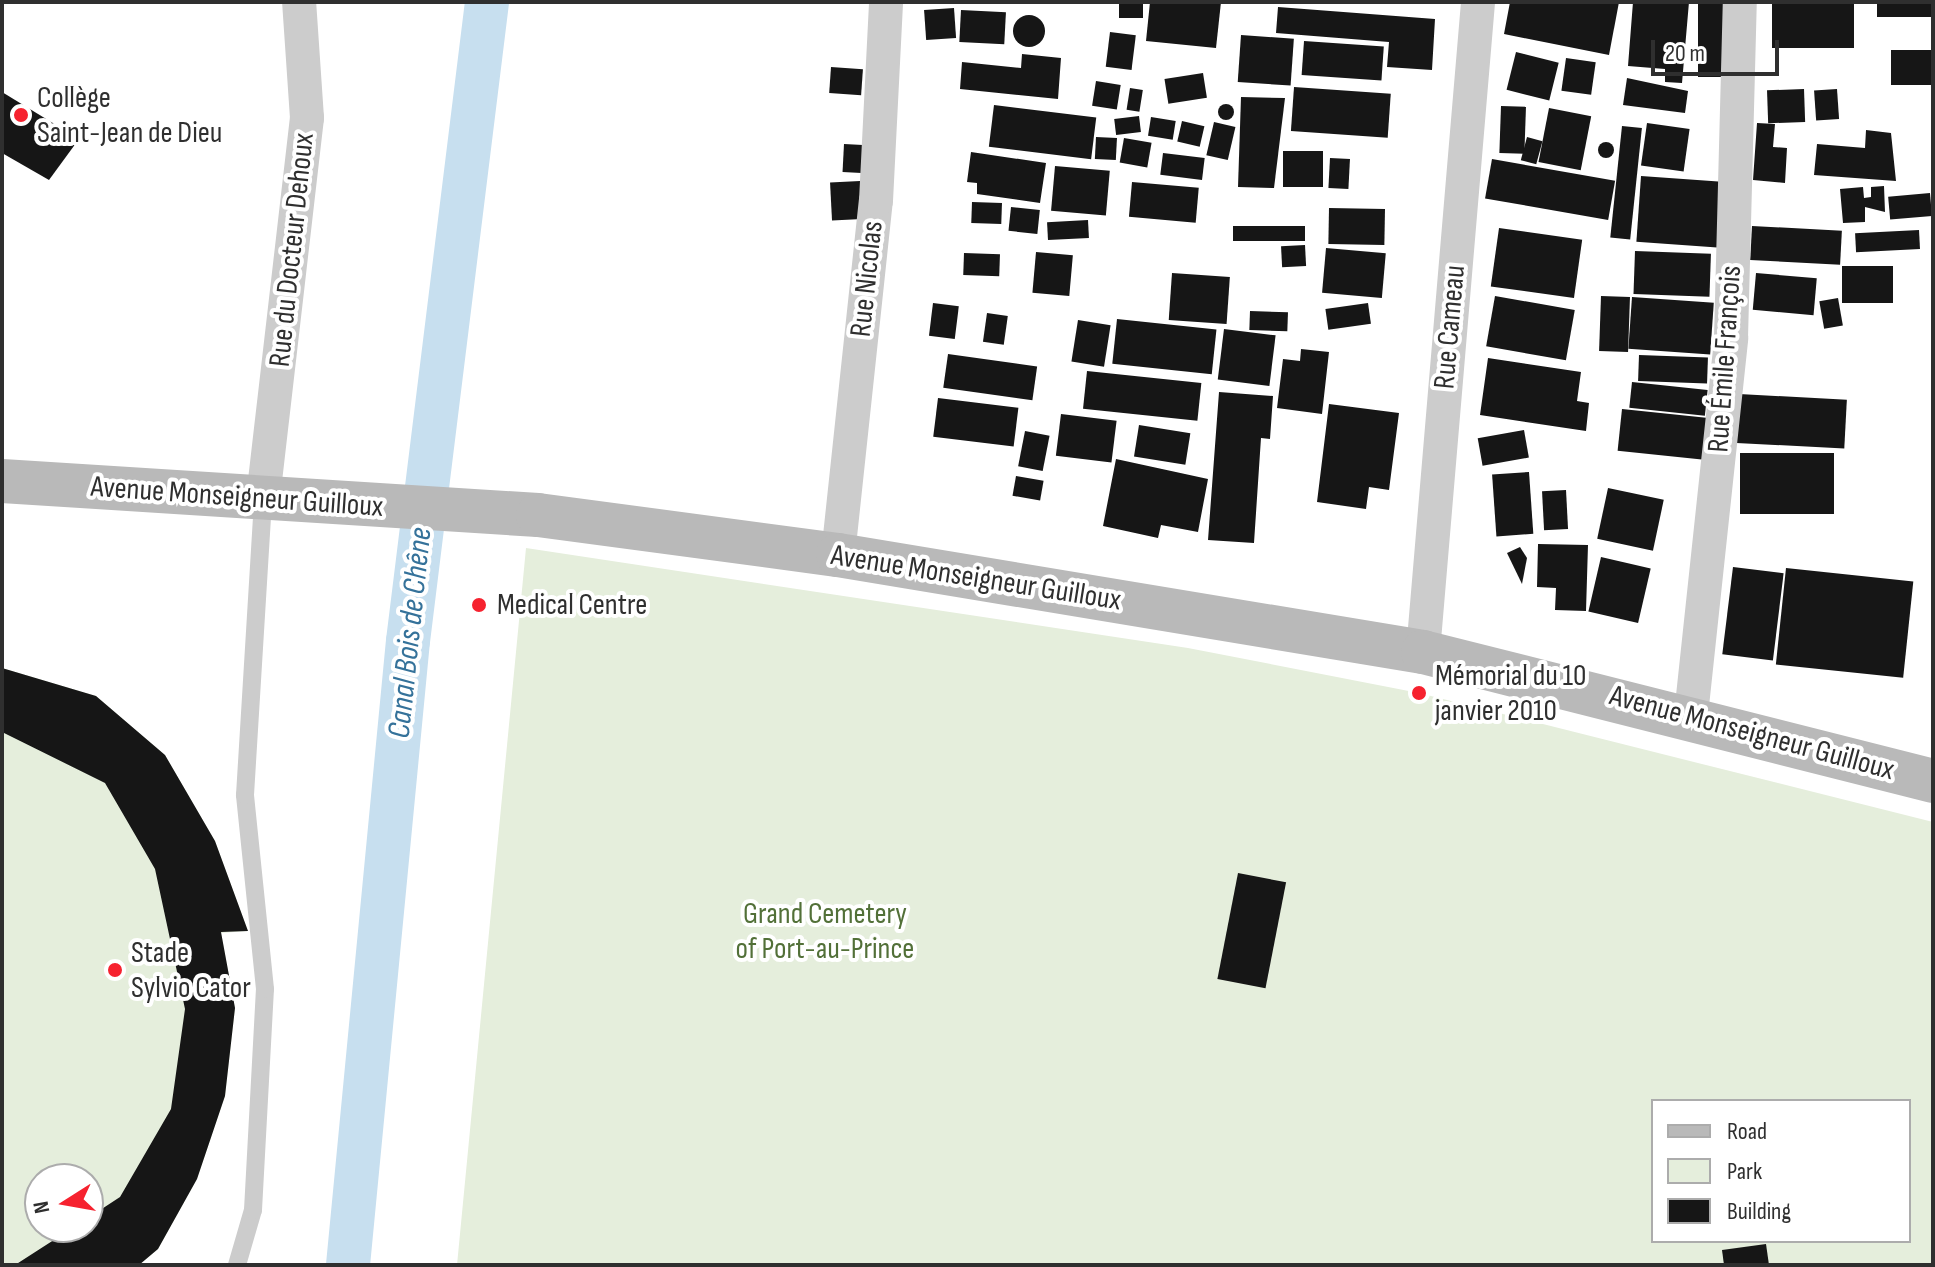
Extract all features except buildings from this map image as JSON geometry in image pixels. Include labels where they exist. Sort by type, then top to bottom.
[{"type":"street","name":"Rue du Docteur Dehoux","points":[[263,498],[307,118],[299,2]]},
{"type":"street","name":"Rue Nicolas","points":[[838,555],[876,201],[886,2]]},
{"type":"street","name":"Rue Cameau","points":[[1423,652],[1478,2]]},
{"type":"street","name":"Rue Émile François","points":[[1691,715],[1731,338],[1740,2]]},
{"type":"street","name":"Avenue Monseigneur Guilloux","points":[[2,481],[538,515],[838,555],[1423,652],[1691,715],[1933,781]]},
{"type":"lane","points":[[237,1265],[253,1210],[265,989],[245,795],[263,498]]},
{"type":"green space","name":"Grand Cemetery of Port-au-Prince","points":[[526,548],[1188,648],[1419,693],[1933,822],[1933,1265],[457,1265]]},
{"type":"green space","name":"Stade Sylvio Cator","points":[[2,668],[96,696],[165,755],[215,841],[248,931],[221,933],[235,1008],[225,1096],[197,1179],[158,1249],[139,1265],[2,1265]]},
{"type":"waterway","name":"Canal Bois de Chêne","points":[[348,1265],[408,641],[487,2]]},
{"type":"place","name":"Collège Saint-Jean de Dieu","points":[[21,115]]},
{"type":"place","name":"Medical Centre","points":[[479,605]]},
{"type":"place","name":"Mémorial du 10 janvier 2010","points":[[1419,693]]},
{"type":"place","name":"Stade Sylvio Cator","points":[[115,970]]}]
